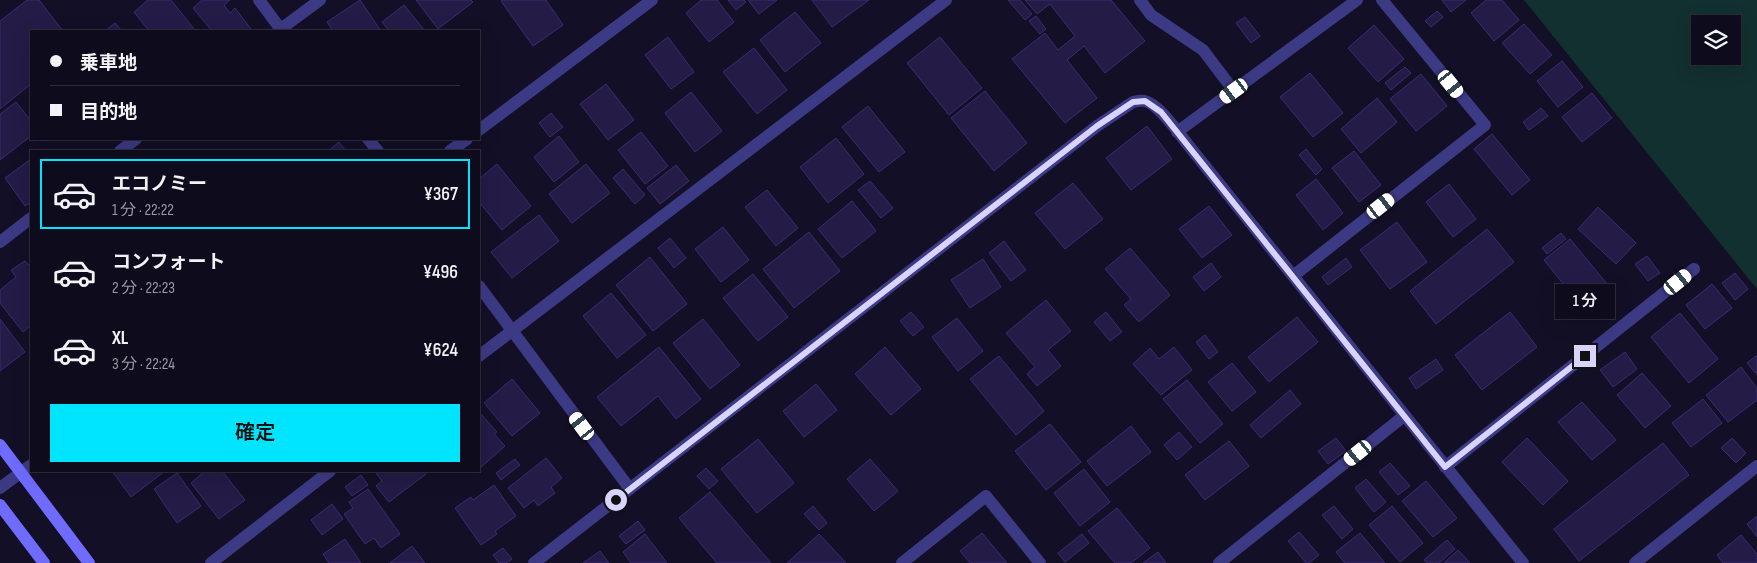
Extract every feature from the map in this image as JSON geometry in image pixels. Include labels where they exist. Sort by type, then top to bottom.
[{"type":"street","points":[[259,0],[279,30]]},
{"type":"street","points":[[281,30],[320,0]]},
{"type":"street","points":[[480,129],[652,0]]},
{"type":"street","points":[[480,355],[946,0]]},
{"type":"street","points":[[1140,0],[1151,15],[1203,50],[1234,91]]},
{"type":"street","points":[[1177,132],[1357,0]]},
{"type":"street","points":[[1293,276],[1485,125],[1382,0]]},
{"type":"street","points":[[534,563],[1097,126],[1133,102],[1145,101],[1161,112],[1523,563]]},
{"type":"street","points":[[121,150],[135,140]]},
{"type":"street","points":[[369,140],[377,150]]},
{"type":"street","points":[[451,150],[466,140]]},
{"type":"street","points":[[0,242],[30,219]]},
{"type":"street","points":[[1445,467],[1694,269]]},
{"type":"street","points":[[480,287],[630,489]]},
{"type":"street","points":[[1219,563],[1404,416]]},
{"type":"street","points":[[0,445],[89,563]]},
{"type":"street","points":[[0,488],[30,466]]},
{"type":"street","points":[[1635,563],[1757,466]]},
{"type":"street","points":[[211,563],[329,472]]},
{"type":"street","points":[[902,563],[986,496],[1040,563]]},
{"type":"street","points":[[0,505],[44,563]]},
{"type":"green space","points":[[1524,0],[1757,0],[1757,289]]},
{"type":"building","points":[[27,0],[39,0],[62,30],[30,30],[30,85],[0,109],[0,21]]},
{"type":"building","points":[[148,0],[171,0],[194,29],[148,30],[134,12]]},
{"type":"building","points":[[202,0],[230,0],[224,5],[230,13],[235,8],[251,29],[211,30],[193,8]]},
{"type":"building","points":[[360,0],[380,30],[332,30],[327,22]]},
{"type":"building","points":[[416,0],[471,0],[473,2],[438,29]]},
{"type":"building","points":[[546,0],[563,25],[533,46],[501,1]]},
{"type":"building","points":[[701,0],[717,0],[734,22],[709,42],[686,13]]},
{"type":"building","points":[[728,0],[744,0],[746,2],[736,10]]},
{"type":"building","points":[[748,0],[777,0],[759,14]]},
{"type":"building","points":[[812,0],[869,0],[832,27]]},
{"type":"building","points":[[1008,0],[1020,0],[1032,14],[1025,20]]},
{"type":"building","points":[[1025,0],[1111,0],[1145,41],[1105,73],[1084,46],[1067,60],[1097,98],[1065,123],[1012,59],[1045,33],[1058,50],[1075,36],[1050,4],[1037,14]]},
{"type":"building","points":[[1442,0],[1466,0],[1451,12]]},
{"type":"building","points":[[1486,0],[1502,0],[1519,20],[1494,41],[1471,13]]},
{"type":"building","points":[[404,5],[424,30],[388,30],[382,22]]},
{"type":"building","points":[[1437,11],[1443,17],[1431,27],[1425,21]]},
{"type":"building","points":[[795,12],[821,43],[785,72],[760,40]]},
{"type":"building","points":[[1036,16],[1046,29],[1040,34],[1029,21]]},
{"type":"building","points":[[1245,17],[1260,36],[1251,43],[1236,23]]},
{"type":"building","points":[[115,23],[121,30],[106,30]]},
{"type":"building","points":[[1524,24],[1552,55],[1530,74],[1502,43]]},
{"type":"building","points":[[1374,25],[1404,59],[1378,82],[1348,48]]},
{"type":"building","points":[[668,37],[694,72],[671,89],[645,55]]},
{"type":"building","points":[[940,37],[982,88],[949,115],[907,63]]},
{"type":"building","points":[[754,48],[787,90],[757,114],[723,72]]},
{"type":"building","points":[[1562,61],[1583,87],[1558,107],[1537,81]]},
{"type":"building","points":[[1405,67],[1411,73],[1391,90],[1385,83]]},
{"type":"building","points":[[1310,73],[1343,113],[1313,137],[1280,97]]},
{"type":"building","points":[[1421,74],[1447,106],[1416,131],[1390,99]]},
{"type":"building","points":[[606,84],[634,120],[608,140],[580,104]]},
{"type":"building","points":[[985,91],[1027,143],[994,171],[951,118]]},
{"type":"building","points":[[691,92],[722,131],[695,152],[665,113]]},
{"type":"building","points":[[1592,93],[1612,118],[1582,142],[1562,117]]},
{"type":"building","points":[[1377,98],[1397,122],[1361,153],[1341,129]]},
{"type":"building","points":[[16,102],[30,120],[30,137],[0,160],[0,114]]},
{"type":"building","points":[[868,106],[905,152],[879,172],[842,127]]},
{"type":"building","points":[[1541,108],[1548,116],[1529,130],[1523,122]]},
{"type":"building","points":[[551,113],[563,127],[550,137],[539,123]]},
{"type":"building","points":[[1147,126],[1172,159],[1131,190],[1106,158]]},
{"type":"building","points":[[641,132],[668,166],[645,184],[618,150]]},
{"type":"building","points":[[1492,134],[1530,180],[1512,195],[1474,149]]},
{"type":"building","points":[[559,136],[579,162],[554,182],[534,157]]},
{"type":"building","points":[[836,138],[864,174],[828,203],[800,167]]},
{"type":"building","points":[[339,142],[345,150],[329,150]]},
{"type":"building","points":[[1306,149],[1322,169],[1316,175],[1299,155]]},
{"type":"building","points":[[1354,151],[1381,185],[1359,202],[1332,168]]},
{"type":"building","points":[[30,160],[30,203],[25,206],[5,178]]},
{"type":"building","points":[[497,164],[531,206],[502,230],[480,203],[480,178]]},
{"type":"building","points":[[586,164],[610,193],[572,223],[549,194]]},
{"type":"building","points":[[676,165],[689,181],[660,204],[647,188]]},
{"type":"building","points":[[623,169],[645,195],[635,204],[613,178]]},
{"type":"building","points":[[1316,179],[1343,213],[1323,230],[1296,195]]},
{"type":"building","points":[[870,181],[893,208],[881,218],[858,190]]},
{"type":"building","points":[[1073,183],[1103,219],[1065,249],[1035,213]]},
{"type":"building","points":[[1449,184],[1476,219],[1453,237],[1426,202]]},
{"type":"building","points":[[767,190],[798,228],[776,246],[745,207]]},
{"type":"building","points":[[852,201],[876,231],[842,258],[818,229]]},
{"type":"building","points":[[1209,206],[1232,235],[1202,258],[1179,229]]},
{"type":"building","points":[[1598,207],[1636,243],[1616,264],[1578,229]]},
{"type":"building","points":[[539,215],[559,241],[512,278],[491,252]]},
{"type":"building","points":[[1397,222],[1427,262],[1390,289],[1360,250]]},
{"type":"building","points":[[723,227],[749,260],[721,282],[695,249]]},
{"type":"building","points":[[1487,229],[1514,262],[1436,324],[1410,291]]},
{"type":"building","points":[[809,232],[840,271],[794,308],[763,269]]},
{"type":"building","points":[[1561,233],[1566,239],[1547,254],[1542,248]]},
{"type":"building","points":[[670,238],[686,258],[674,268],[658,248]]},
{"type":"building","points":[[1570,239],[1612,290],[1585,311],[1544,260]]},
{"type":"building","points":[[1004,241],[1026,270],[1011,281],[989,253]]},
{"type":"building","points":[[1130,248],[1170,295],[1139,322],[1124,305],[1131,299],[1105,269]]},
{"type":"building","points":[[1647,256],[1660,273],[1648,281],[1635,264]]},
{"type":"building","points":[[650,257],[687,304],[653,331],[616,285]]},
{"type":"building","points":[[1346,258],[1352,267],[1328,285],[1322,277]]},
{"type":"building","points":[[983,259],[1001,287],[970,308],[951,280]]},
{"type":"building","points":[[25,261],[30,266],[30,326],[23,332],[0,303],[0,290],[16,277],[11,270]]},
{"type":"building","points":[[1211,263],[1221,277],[1204,291],[1193,277]]},
{"type":"building","points":[[1735,273],[1748,289],[1735,300],[1722,283]]},
{"type":"building","points":[[753,274],[788,317],[758,341],[723,298]]},
{"type":"building","points":[[1712,284],[1732,308],[1705,329],[1686,305]]},
{"type":"building","points":[[611,293],[646,335],[617,358],[583,316]]},
{"type":"building","points":[[1046,300],[1071,331],[1048,350],[1061,366],[1037,386],[1027,374],[1035,367],[1006,333]]},
{"type":"building","points":[[911,312],[924,327],[913,336],[900,321]]},
{"type":"building","points":[[1106,312],[1122,332],[1110,341],[1094,322]]},
{"type":"building","points":[[1510,312],[1537,347],[1482,390],[1455,355]]},
{"type":"building","points":[[1680,313],[1718,359],[1689,383],[1651,337]]},
{"type":"building","points":[[1297,317],[1318,342],[1269,382],[1248,357]]},
{"type":"building","points":[[957,318],[983,351],[958,371],[932,337]]},
{"type":"building","points":[[0,319],[25,352],[0,371]]},
{"type":"building","points":[[703,319],[740,365],[710,389],[673,343]]},
{"type":"building","points":[[1205,335],[1218,352],[1209,359],[1196,342]]},
{"type":"building","points":[[659,347],[701,399],[676,419],[658,396],[621,426],[597,397]]},
{"type":"building","points":[[885,347],[921,389],[891,415],[855,374]]},
{"type":"building","points":[[1174,347],[1192,370],[1161,395],[1133,364],[1150,348],[1159,359]]},
{"type":"building","points":[[1625,352],[1637,369],[1613,387],[1600,370]]},
{"type":"building","points":[[1757,355],[1757,375],[1747,363]]},
{"type":"building","points":[[999,356],[1044,411],[1016,435],[970,379]]},
{"type":"building","points":[[1436,359],[1443,370],[1416,389],[1409,378]]},
{"type":"building","points":[[1232,363],[1256,392],[1232,411],[1208,382]]},
{"type":"building","points":[[1741,367],[1757,388],[1757,400],[1728,422],[1706,395]]},
{"type":"building","points":[[1642,373],[1671,406],[1645,428],[1617,395]]},
{"type":"building","points":[[512,379],[540,413],[512,436],[484,403]]},
{"type":"building","points":[[1187,380],[1223,424],[1200,443],[1163,399]]},
{"type":"building","points":[[816,384],[837,410],[804,437],[783,411]]},
{"type":"building","points":[[1290,390],[1301,404],[1261,438],[1250,425]]},
{"type":"building","points":[[1703,399],[1722,423],[1691,447],[1672,423]]},
{"type":"building","points":[[1582,402],[1616,440],[1592,460],[1558,422]]},
{"type":"building","points":[[480,413],[497,432],[494,434],[505,446],[480,468]]},
{"type":"building","points":[[1050,424],[1081,462],[1046,490],[1015,451]]},
{"type":"building","points":[[1131,426],[1151,452],[1107,486],[1087,461]]},
{"type":"building","points":[[1179,432],[1192,447],[1177,460],[1164,445]]},
{"type":"building","points":[[1336,438],[1346,451],[1328,464],[1318,451]]},
{"type":"building","points":[[1527,438],[1568,481],[1543,505],[1502,462]]},
{"type":"building","points":[[1732,438],[1746,453],[1736,463],[1721,448]]},
{"type":"building","points":[[758,439],[794,483],[757,513],[721,469]]},
{"type":"building","points":[[1229,441],[1249,466],[1205,500],[1185,475]]},
{"type":"building","points":[[1663,443],[1689,475],[1579,561],[1554,529]]},
{"type":"building","points":[[546,458],[562,478],[551,487],[555,493],[538,506],[534,500],[524,508],[508,488]]},
{"type":"building","points":[[515,459],[520,465],[501,480],[496,473]]},
{"type":"building","points":[[870,459],[898,491],[874,511],[847,479]]},
{"type":"building","points":[[1390,463],[1410,486],[1398,495],[1379,472]]},
{"type":"building","points":[[706,468],[718,481],[709,489],[697,476]]},
{"type":"building","points":[[1084,469],[1110,502],[1080,526],[1054,493]]},
{"type":"building","points":[[113,472],[164,472],[131,497]]},
{"type":"building","points":[[204,472],[223,472],[245,500],[219,519],[191,483]]},
{"type":"building","points":[[425,472],[426,474],[389,502],[376,486],[382,481],[376,473]]},
{"type":"building","points":[[177,473],[201,506],[177,523],[154,489]]},
{"type":"building","points":[[361,475],[368,485],[352,496],[345,487]]},
{"type":"building","points":[[1366,479],[1386,502],[1374,512],[1355,488]]},
{"type":"building","points":[[1426,481],[1457,518],[1433,537],[1402,501]]},
{"type":"building","points":[[494,485],[516,516],[495,531],[497,534],[481,545],[455,508],[471,497],[473,500]]},
{"type":"building","points":[[368,489],[400,534],[381,548],[374,538],[365,544],[344,514],[353,508],[349,502]]},
{"type":"building","points":[[710,492],[771,563],[717,563],[679,518]]},
{"type":"building","points":[[332,504],[343,519],[322,535],[311,520]]},
{"type":"building","points":[[813,506],[827,523],[819,530],[804,514]]},
{"type":"building","points":[[1334,506],[1353,529],[1342,539],[1322,515]]},
{"type":"building","points":[[1392,506],[1423,543],[1400,562],[1369,525]]},
{"type":"building","points":[[1117,508],[1150,548],[1131,563],[1115,563],[1088,531]]},
{"type":"building","points":[[1757,516],[1757,537],[1747,524]]},
{"type":"building","points":[[638,521],[645,530],[626,544],[619,536]]},
{"type":"building","points":[[1299,532],[1319,555],[1309,563],[1306,563],[1288,541]]},
{"type":"building","points":[[982,533],[1007,563],[970,563],[960,551]]},
{"type":"building","points":[[1360,533],[1385,563],[1345,563],[1336,552]]},
{"type":"building","points":[[645,534],[667,563],[631,563],[623,552]]},
{"type":"building","points":[[819,534],[846,563],[787,563]]},
{"type":"building","points":[[1082,534],[1089,543],[1065,562],[1058,553]]},
{"type":"building","points":[[1741,535],[1757,554],[1757,563],[1723,563],[1717,555]]},
{"type":"building","points":[[345,539],[361,563],[329,563],[323,554]]},
{"type":"building","points":[[1447,540],[1455,549],[1439,563],[1427,563],[1424,560]]},
{"type":"building","points":[[412,546],[425,563],[390,563]]},
{"type":"building","points":[[503,548],[512,559],[506,563],[499,563],[493,555]]},
{"type":"building","points":[[1458,550],[1470,563],[1444,563]]},
{"type":"building","points":[[600,551],[609,563],[583,563]]},
{"type":"building","points":[[1158,552],[1166,563],[1143,563]]},
{"type":"route","points":[[616,500],[1097,126],[1133,102],[1139,101],[1150,103],[1161,112],[1445,467],[1585,356]]}]
